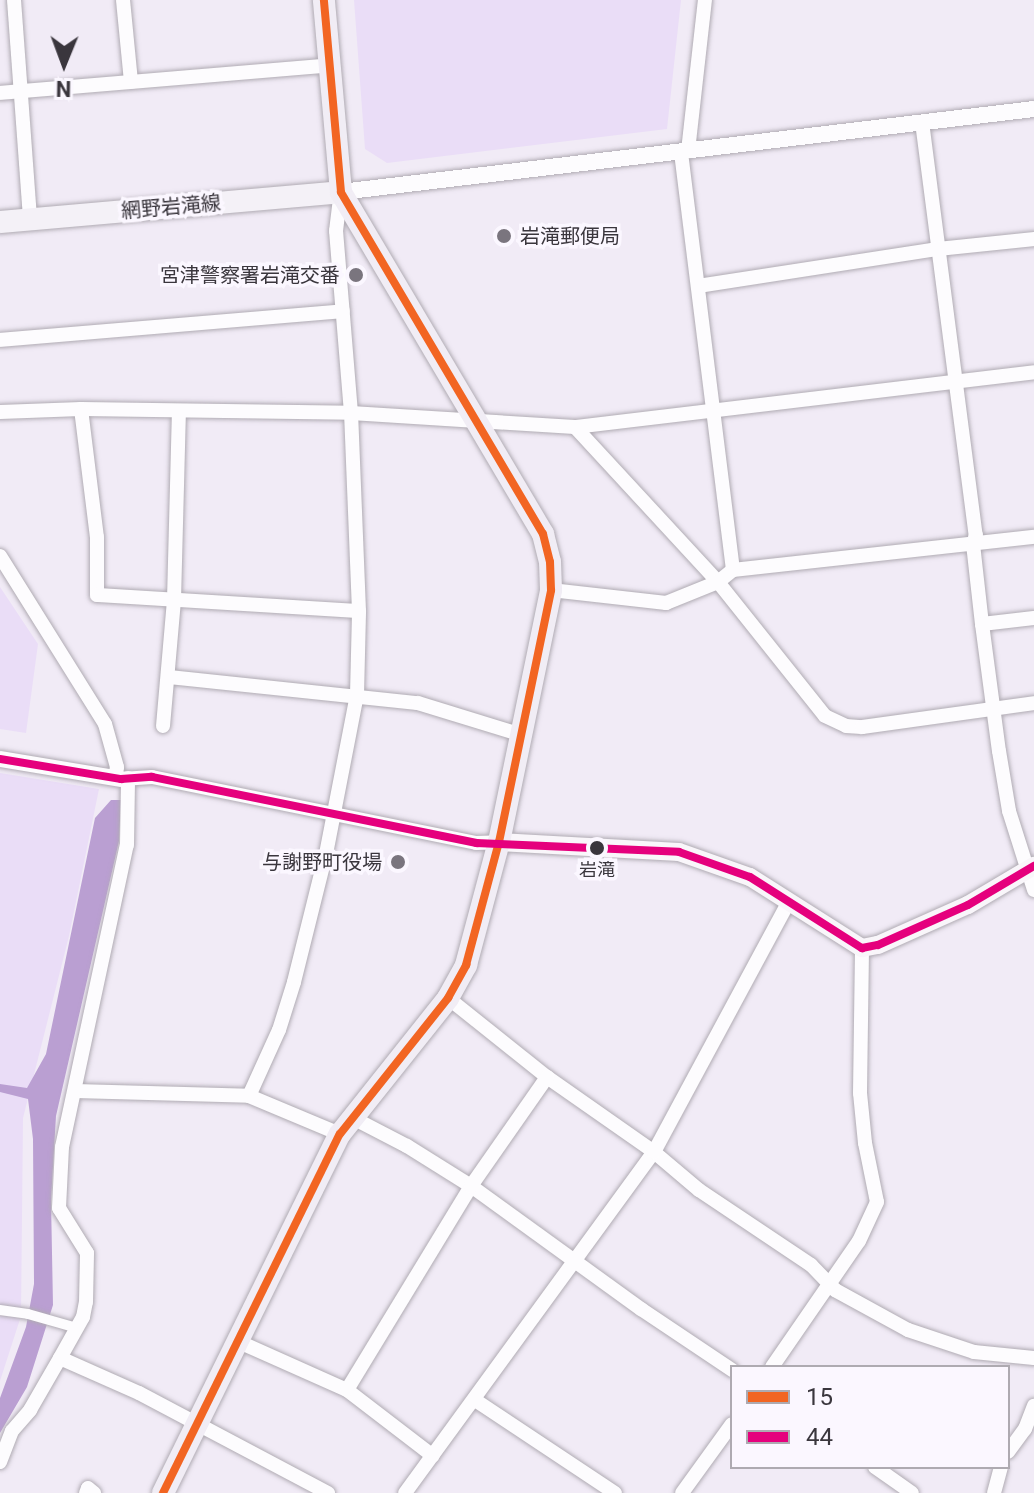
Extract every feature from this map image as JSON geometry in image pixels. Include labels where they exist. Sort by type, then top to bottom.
[{"type":"highway","points":[[163,1493],[346,1126],[448,998],[466,965],[499,842],[551,590],[550,562],[543,534],[341,192],[324,0]]},
{"type":"main road","name":"網野岩滝線","points":[[0,222],[341,192]]},
{"type":"main road","points":[[499,842],[679,852],[750,877],[862,948],[878,945],[968,905],[1031,867]]},
{"type":"street","points":[[14,0],[30,219]]},
{"type":"street","points":[[123,0],[131,82]]},
{"type":"street","points":[[705,0],[685,152],[733,570]]},
{"type":"street","points":[[0,93],[330,65]]},
{"type":"street","points":[[249,1096],[279,1030],[294,982],[334,815],[357,695],[359,611],[351,413],[336,231],[341,192],[1034,109]]},
{"type":"street","points":[[922,122],[976,535],[973,544],[993,707],[1009,811],[1031,867],[1034,890]]},
{"type":"street","points":[[698,286],[938,249],[1034,239]]},
{"type":"street","points":[[0,340],[343,311]]},
{"type":"street","points":[[0,412],[81,409],[351,413],[575,427],[1034,372]]},
{"type":"street","points":[[81,409],[97,537],[97,595],[359,611]]},
{"type":"street","points":[[163,726],[174,600],[179,411]]},
{"type":"street","points":[[575,427],[718,582],[825,716],[846,726],[1034,703]]},
{"type":"street","points":[[551,590],[666,603],[718,582],[733,570],[1034,537]]},
{"type":"street","points":[[0,556],[105,724],[121,778],[127,845],[62,1147],[59,1208],[87,1253],[86,1302],[77,1328],[30,1410],[12,1431],[0,1462]]},
{"type":"street","points":[[982,624],[1034,618]]},
{"type":"street","points":[[169,677],[418,703],[522,735]]},
{"type":"street","points":[[0,759],[121,778],[152,777],[476,843],[499,842]]},
{"type":"street","points":[[405,1493],[654,1152],[789,901]]},
{"type":"street","points":[[773,1365],[859,1241],[877,1202],[865,1143],[860,1093],[862,948]]},
{"type":"street","points":[[448,998],[547,1077],[654,1152],[699,1190],[811,1265],[835,1290],[908,1330],[974,1352],[1034,1358]]},
{"type":"street","points":[[347,1390],[471,1186],[547,1077]]},
{"type":"street","points":[[75,1091],[249,1096],[407,1146],[471,1186],[730,1369]]},
{"type":"street","points":[[0,1310],[28,1314],[77,1328]]},
{"type":"street","points":[[237,1341],[347,1390],[433,1456]]},
{"type":"street","points":[[60,1358],[139,1393],[328,1493]]},
{"type":"street","points":[[475,1400],[615,1493]]},
{"type":"street","points":[[1010,1449],[1025,1429],[1034,1406]]},
{"type":"street","points":[[682,1493],[730,1427]]},
{"type":"street","points":[[878,1469],[912,1493]]},
{"type":"street","points":[[994,1493],[1000,1469]]},
{"type":"street","points":[[86,1493],[88,1488],[94,1493]]},
{"type":"shaded area","points":[[354,0],[681,0],[667,129],[387,163],[365,149]]},
{"type":"shaded area","points":[[0,587],[38,644],[26,733],[0,729]]},
{"type":"shaded area","points":[[0,773],[99,789],[69,936],[23,1118],[21,1316],[0,1381]]},
{"type":"shaded area","points":[[111,800],[121,800],[119,841],[56,1116],[51,1200],[53,1305],[27,1387],[0,1433],[0,1398],[26,1327],[34,1284],[33,1139],[28,1099],[0,1092],[0,1084],[27,1088],[46,1054],[95,818]]},
{"type":"transit line","name":"15","points":[[163,1493],[340,1134],[448,998],[466,965],[499,842],[551,590],[550,562],[543,534],[341,192],[324,0]]},
{"type":"transit line","name":"44","points":[[0,759],[121,779],[152,777],[476,843],[679,852],[750,877],[862,948],[878,945],[968,905],[1034,866]]},
{"type":"place","name":"岩滝郵便局","points":[[504,236]]},
{"type":"place","name":"宮津警察署岩滝交番","points":[[356,275]]},
{"type":"place","name":"岩滝","points":[[597,848]]},
{"type":"place","name":"与謝野町役場","points":[[398,862]]}]
